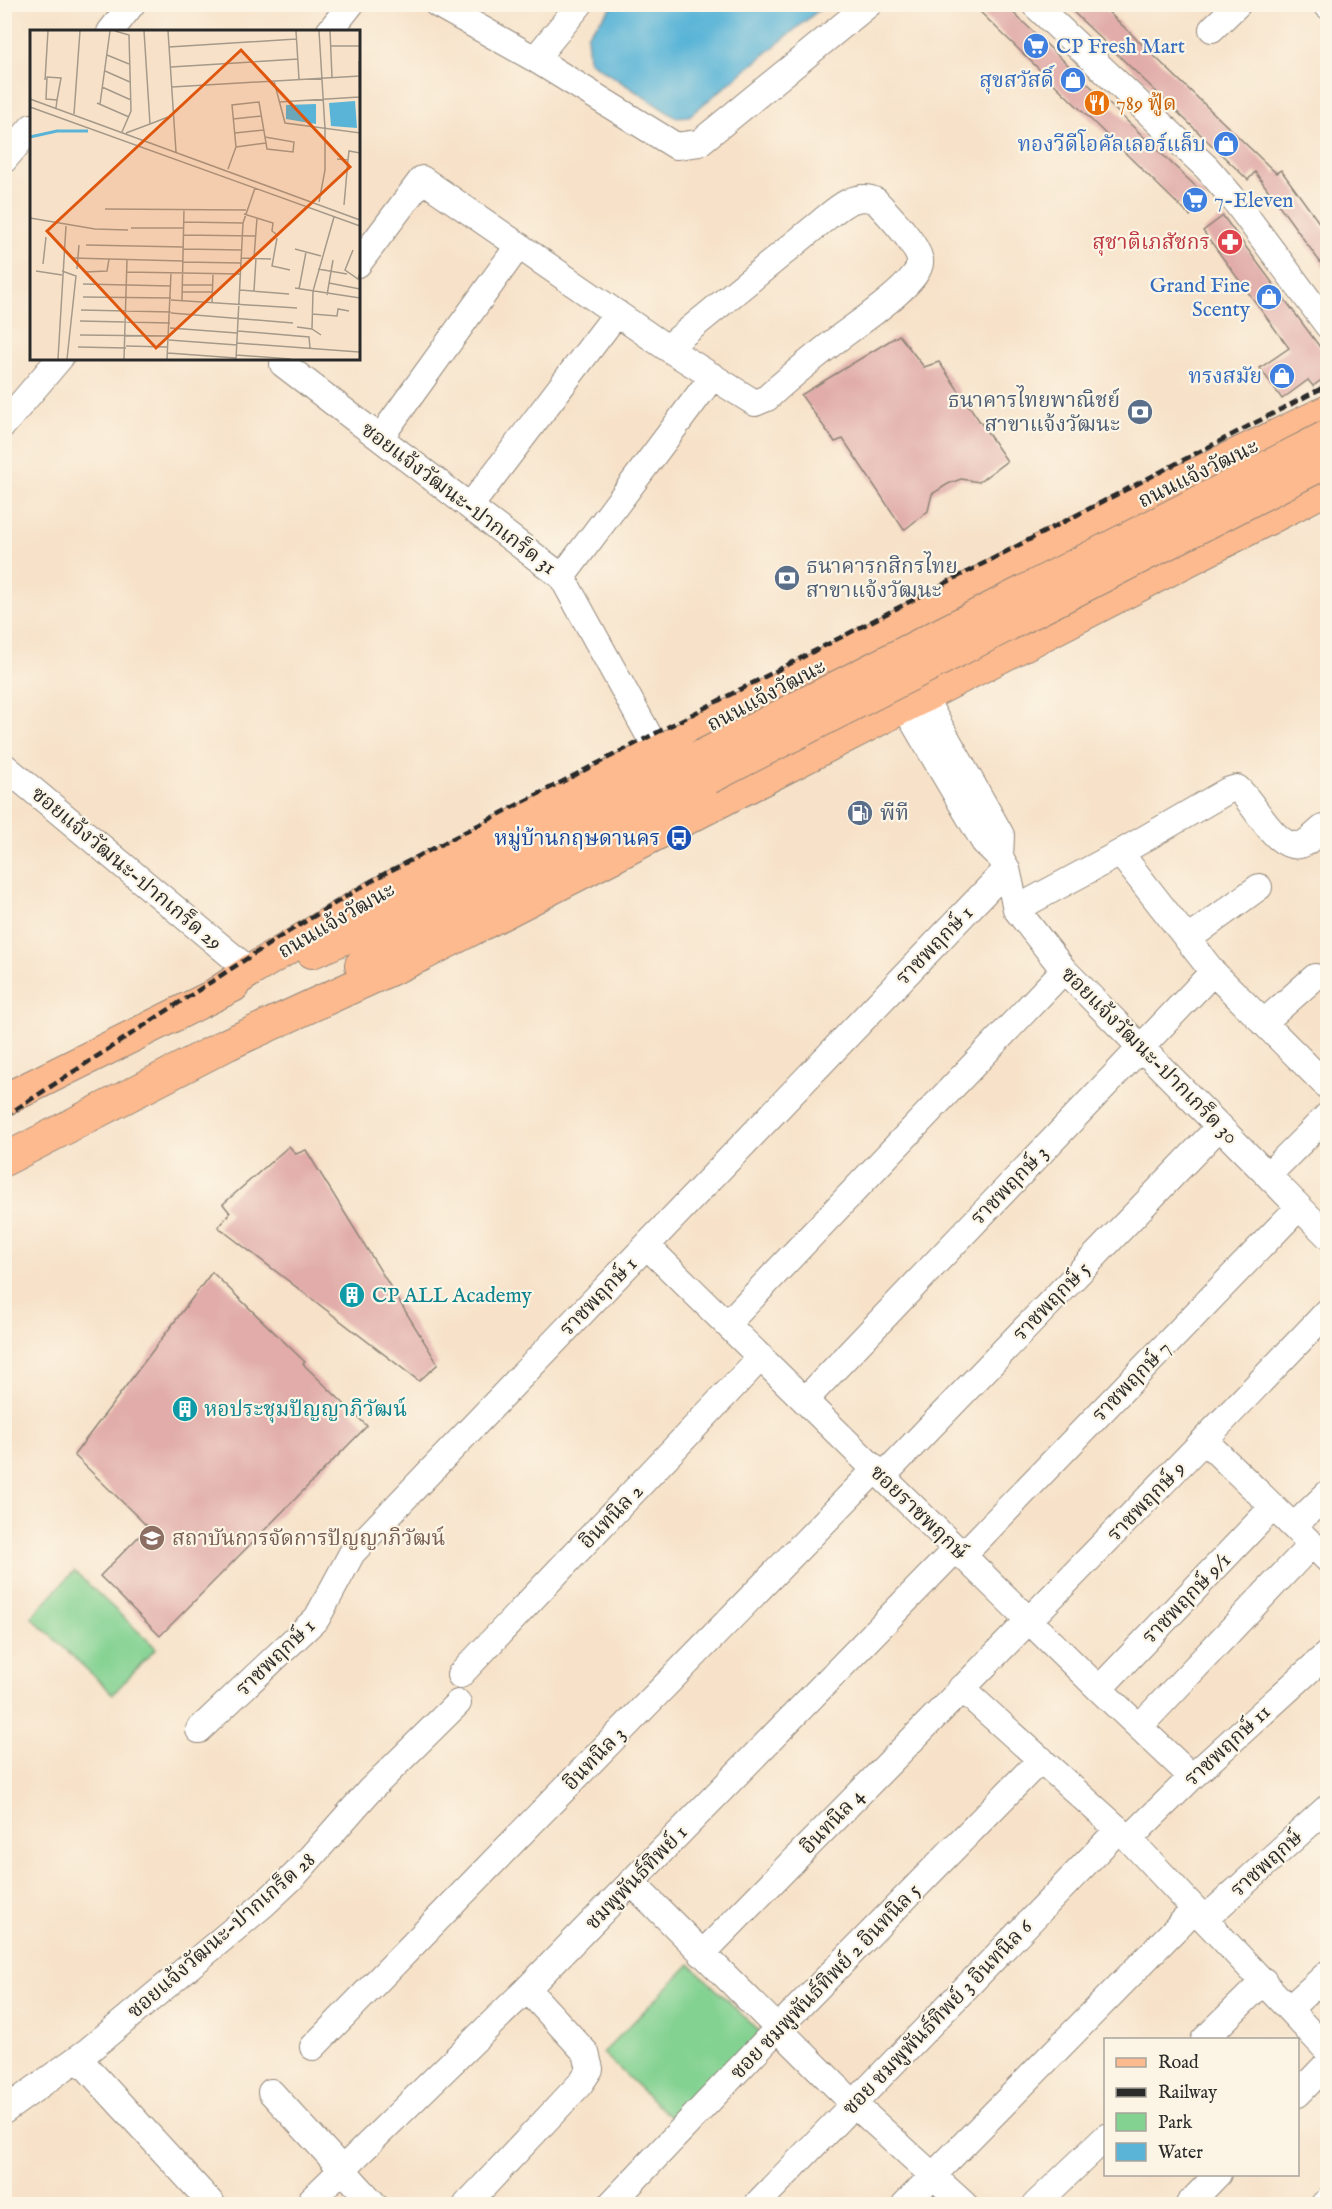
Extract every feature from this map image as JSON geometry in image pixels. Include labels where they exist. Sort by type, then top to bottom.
[{"type":"main road","name":"ถนนแจ้งวัฒนะ","points":[[214,995],[250,970],[374,896],[658,752],[1078,530],[1328,411]]},
{"type":"main road","name":"ถนนแจ้งวัฒนะ","points":[[228,1044],[404,939],[704,768],[1328,436]]},
{"type":"main road","name":"ถนนแจ้งวัฒนะ","points":[[4,1100],[214,995],[398,915],[704,768],[1328,461]]},
{"type":"main road","name":"ถนนแจ้งวัฒนะ","points":[[4,1160],[228,1044],[423,956],[1328,488]]},
{"type":"main road","points":[[1078,530],[1142,529],[1150,542],[1154,552],[1114,598]]},
{"type":"street","points":[[112,30],[132,4]]},
{"type":"street","points":[[331,30],[351,4]]},
{"type":"street","points":[[437,4],[535,59],[676,146],[699,143],[869,4]]},
{"type":"street","points":[[535,59],[580,4]]},
{"type":"street","points":[[1034,4],[1207,168],[1232,197],[1328,326]]},
{"type":"street","points":[[1212,28],[1238,4]]},
{"type":"street","points":[[4,160],[30,129]]},
{"type":"street","points":[[360,261],[422,179],[667,348],[755,403],[768,398],[904,286],[919,268],[920,260],[913,246],[876,201],[869,197],[858,197],[841,207],[667,348]]},
{"type":"street","points":[[380,438],[519,245]]},
{"type":"street","points":[[471,505],[617,313]]},
{"type":"street","points":[[4,424],[58,360]]},
{"type":"street","name":"ซอยแจ้งวัฒนะ-ปากเกร็ด 31","points":[[285,361],[380,438],[471,505],[562,577],[658,752]]},
{"type":"street","points":[[562,577],[713,376]]},
{"type":"street","name":"ซอยแจ้งวัฒนะ-ปากเกร็ด 30","points":[[913,701],[1001,835],[1004,863],[1016,909],[1064,970],[1328,1236]]},
{"type":"street","name":"ซอยแจ้งวัฒนะ-ปากเกร็ด 29","points":[[4,766],[250,970]]},
{"type":"street","points":[[1016,909],[1227,792],[1237,789],[1245,795],[1280,841],[1292,846],[1304,843],[1323,828]]},
{"type":"street","points":[[1120,853],[1213,972],[1328,1087]]},
{"type":"street","name":"ราชพฤกษ์ 1","points":[[200,1730],[317,1618],[352,1553],[647,1246],[1004,863]]},
{"type":"street","points":[[1188,939],[1259,887]]},
{"type":"street","points":[[727,1324],[1064,970]]},
{"type":"street","name":"ราชพฤกษ์ 3","points":[[805,1400],[1213,972]]},
{"type":"street","points":[[1263,1023],[1316,977]]},
{"type":"street","points":[[1268,1175],[1328,1115]]},
{"type":"street","name":"ราชพฤกษ์ 5","points":[[879,1473],[1220,1126]]},
{"type":"street","name":"ราชพฤกษ์ 7","points":[[960,1551],[1299,1207]]},
{"type":"street","name":"ซอยราชพฤกษ์","points":[[647,1246],[1099,1689],[1192,1777]]},
{"type":"street","name":"ราชพฤกษ์ 9","points":[[961,1688],[1030,1621],[1328,1311]]},
{"type":"street","name":"อินทนิล 2","points":[[460,1675],[761,1357]]},
{"type":"street","points":[[1139,1727],[1320,1552],[1205,1441]]},
{"type":"street","name":"อินทนิล 3","points":[[313,2047],[879,1473]]},
{"type":"street","points":[[1294,1526],[1328,1493]]},
{"type":"street","name":"ราชพฤกษ์ 9/1","points":[[1099,1689],[1273,1507]]},
{"type":"street","name":"ชมพูพันธ์ทิพย์ 1","points":[[311,2200],[527,1989],[960,1551]]},
{"type":"street","name":"ราชพฤกษ์ 11","points":[[1123,1835],[1192,1777],[1328,1653]]},
{"type":"street","points":[[961,1688],[1123,1835],[1328,2051]]},
{"type":"street","name":"อินทนิล 4","points":[[702,1954],[961,1688]]},
{"type":"street","name":"ซอยแจ้งวัฒนะ-ปากเกร็ด 28","points":[[4,2110],[78,2058],[295,1875],[369,1791],[458,1703]]},
{"type":"street","name":"ซอย ชมพูพันธ์ทิพย์ 2 อินทนิล 5","points":[[611,2205],[778,2028],[1041,1759]]},
{"type":"street","name":"ราชพฤกษ์","points":[[905,2205],[1200,1914],[1328,1807]]},
{"type":"street","name":"ซอย ชมพูพันธ์ทิพย์ 3 อินทนิล 6","points":[[757,2205],[854,2104],[1123,1835]]},
{"type":"street","points":[[631,1882],[854,2104],[964,2205]]},
{"type":"street","points":[[1289,2009],[1328,1973]]},
{"type":"street","points":[[1206,2038],[1264,1981]]},
{"type":"street","points":[[467,2205],[580,2084],[590,2069],[586,2053],[527,1989]]},
{"type":"street","points":[[78,2058],[212,2205]]},
{"type":"street","points":[[1299,2093],[1328,2063]]},
{"type":"street","points":[[271,2092],[374,2205]]},
{"type":"street","points":[[1036,2205],[1104,2139]]},
{"type":"street","points":[[1189,2205],[1217,2176]]},
{"type":"street","points":[[1324,2205],[1328,2200]]},
{"type":"green space","points":[[74,1571],[156,1648],[113,1694],[31,1617]]},
{"type":"green space","points":[[690,1964],[762,2034],[676,2123],[603,2053]]},
{"type":"water","points":[[614,5],[825,5],[689,116],[675,117],[589,61],[587,35]]},
{"type":"building","points":[[972,4],[1004,4],[1207,197],[1190,216]]},
{"type":"building","points":[[1065,4],[1100,4],[1276,173],[1281,170],[1328,235],[1328,273],[1255,172],[1248,180]]},
{"type":"building","points":[[1223,216],[1328,358],[1328,375],[1313,386],[1308,380],[1282,399],[1260,368],[1289,348],[1203,231]]},
{"type":"building","points":[[899,335],[924,367],[939,362],[1007,461],[979,482],[961,479],[932,494],[928,511],[904,530],[843,439],[835,442],[801,395]]},
{"type":"building","name":"CP ALL Academy","points":[[289,1146],[296,1154],[306,1150],[438,1364],[419,1381],[218,1227],[230,1213],[223,1204]]},
{"type":"building","points":[[212,1272],[367,1426],[160,1636],[100,1576],[148,1527],[74,1455]]},
{"type":"railway","points":[[4,1117],[283,935],[380,876],[1328,385]]},
{"type":"place","name":"CP Fresh Mart","points":[[1036,46]]},
{"type":"place","name":"สุขสวัสดิ์","points":[[1073,80]]},
{"type":"place","name":"789 ฟู้ด","points":[[1097,103]]},
{"type":"place","name":"ทองวีดีโอคัลเลอร์แล็บ","points":[[1226,144]]},
{"type":"place","name":"7-Eleven","points":[[1195,200]]},
{"type":"place","name":"สุชาติเภสัชกร","points":[[1230,242]]},
{"type":"place","name":"Grand Fine Scenty","points":[[1269,297]]},
{"type":"place","name":"ทรงสมัย","points":[[1282,376]]},
{"type":"place","name":"ธนาคารไทยพาณิชย์ สาขาแจ้งวัฒนะ","points":[[1140,412]]},
{"type":"place","name":"ธนาคารกสิกรไทย สาขาแจ้งวัฒนะ","points":[[787,578]]},
{"type":"place","name":"พีที","points":[[860,813]]},
{"type":"place","name":"หมู่บ้านกฤษดานคร","points":[[679,838]]},
{"type":"place","name":"CP ALL Academy","points":[[352,1295]]},
{"type":"place","name":"หอประชุมปัญญาภิวัฒน์","points":[[185,1409]]},
{"type":"place","name":"สถาบันการจัดการปัญญาภิวัฒน์","points":[[152,1538]]}]
